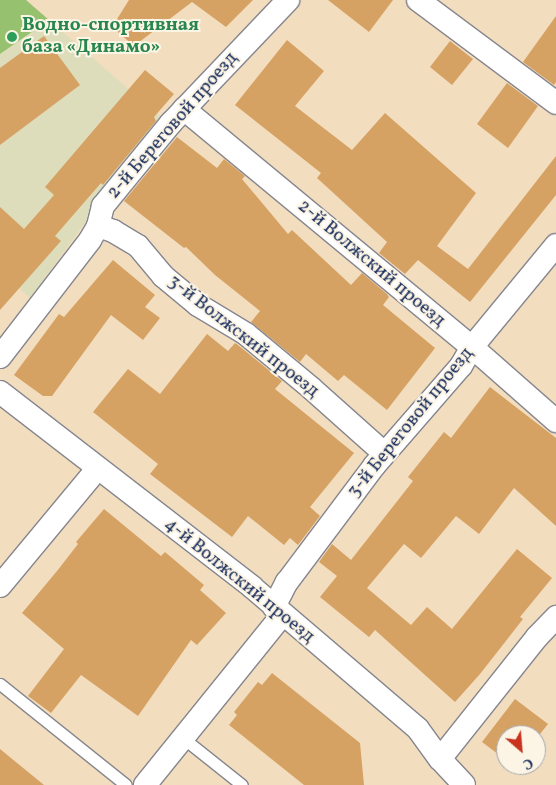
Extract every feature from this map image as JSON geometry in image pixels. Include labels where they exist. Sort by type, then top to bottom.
[{"type":"street","name":"2-й Береговой проезд","points":[[0,357],[98,226],[103,206],[184,108],[288,0]]},
{"type":"street","points":[[418,0],[556,103]]},
{"type":"street","name":"2-й Волжский проезд","points":[[184,108],[472,347],[556,421]]},
{"type":"street","name":"3-й Волжский проезд","points":[[98,226],[114,231],[138,246],[163,276],[191,299],[246,334],[311,388],[384,454]]},
{"type":"street","name":"3-й Береговой проезд","points":[[144,785],[183,738],[278,611],[287,582],[384,454],[461,366],[472,347],[556,245]]},
{"type":"street","name":"4-й Волжский проезд","points":[[0,392],[252,587],[418,729],[459,783]]},
{"type":"street","points":[[0,586],[98,468]]},
{"type":"street","points":[[440,759],[537,637],[556,617]]},
{"type":"lane","points":[[0,684],[126,785]]},
{"type":"lane","points":[[183,738],[242,785]]},
{"type":"shaded area","points":[[49,20],[162,118],[30,298],[0,270],[0,54]]},
{"type":"green space","name":"Водно-спортивная база «Динамо»","points":[[0,0],[26,0],[49,20],[0,54]]},
{"type":"building","points":[[129,0],[253,0],[226,27],[192,2],[134,46],[112,27]]},
{"type":"building","points":[[328,0],[393,0],[369,32]]},
{"type":"building","points":[[556,16],[556,82],[554,85],[523,62]]},
{"type":"building","points":[[44,36],[80,85],[0,145],[0,68]]},
{"type":"building","points":[[287,40],[324,71],[295,106],[352,150],[385,113],[476,193],[437,246],[468,269],[556,156],[556,195],[470,302],[418,260],[405,274],[379,253],[387,242],[317,178],[321,173],[235,105]]},
{"type":"building","points":[[450,41],[473,59],[452,85],[430,67]]},
{"type":"building","points":[[145,70],[174,94],[154,117],[156,121],[103,185],[101,183],[55,236],[61,241],[0,310],[0,207],[24,229],[54,195],[45,187]]},
{"type":"building","points":[[507,83],[538,106],[508,148],[477,124]]},
{"type":"building","points":[[177,137],[217,168],[224,159],[245,176],[242,179],[288,234],[292,230],[351,285],[362,273],[389,297],[383,305],[435,348],[387,410],[344,375],[338,381],[306,354],[300,362],[251,322],[260,311],[215,275],[186,247],[184,248],[124,201]]},
{"type":"building","points":[[113,260],[155,295],[145,307],[160,318],[143,340],[111,315],[52,396],[43,396],[14,375],[59,314],[64,317]]},
{"type":"building","points":[[207,334],[228,351],[235,343],[238,345],[282,381],[275,389],[354,453],[310,507],[320,516],[298,545],[290,538],[284,545],[248,516],[232,537],[150,474],[158,464],[93,412],[128,369],[160,394]]},
{"type":"building","points":[[490,387],[556,438],[556,526],[514,488],[479,534],[456,516],[421,558],[404,544],[367,588],[411,625],[427,607],[452,629],[517,549],[552,578],[520,617],[523,619],[480,674],[455,702],[375,630],[369,637],[320,597],[337,576],[319,562],[332,544],[351,560],[413,481],[408,477],[444,432],[451,438]]},
{"type":"building","points":[[104,509],[161,556],[165,552],[204,585],[200,590],[226,613],[197,645],[191,640],[138,716],[81,675],[51,713],[28,696],[64,649],[22,613],[78,544],[76,542]]},
{"type":"building","points":[[272,673],[360,743],[364,785],[304,785],[229,725],[237,715],[234,712],[258,682],[262,685]]},
{"type":"building","points":[[515,699],[548,724],[546,726],[496,725],[496,752],[482,742]]},
{"type":"building","points":[[0,749],[44,785],[0,785]]},
{"type":"place","name":"Водно-спортивная база «Динамо»","points":[[12,37]]}]
